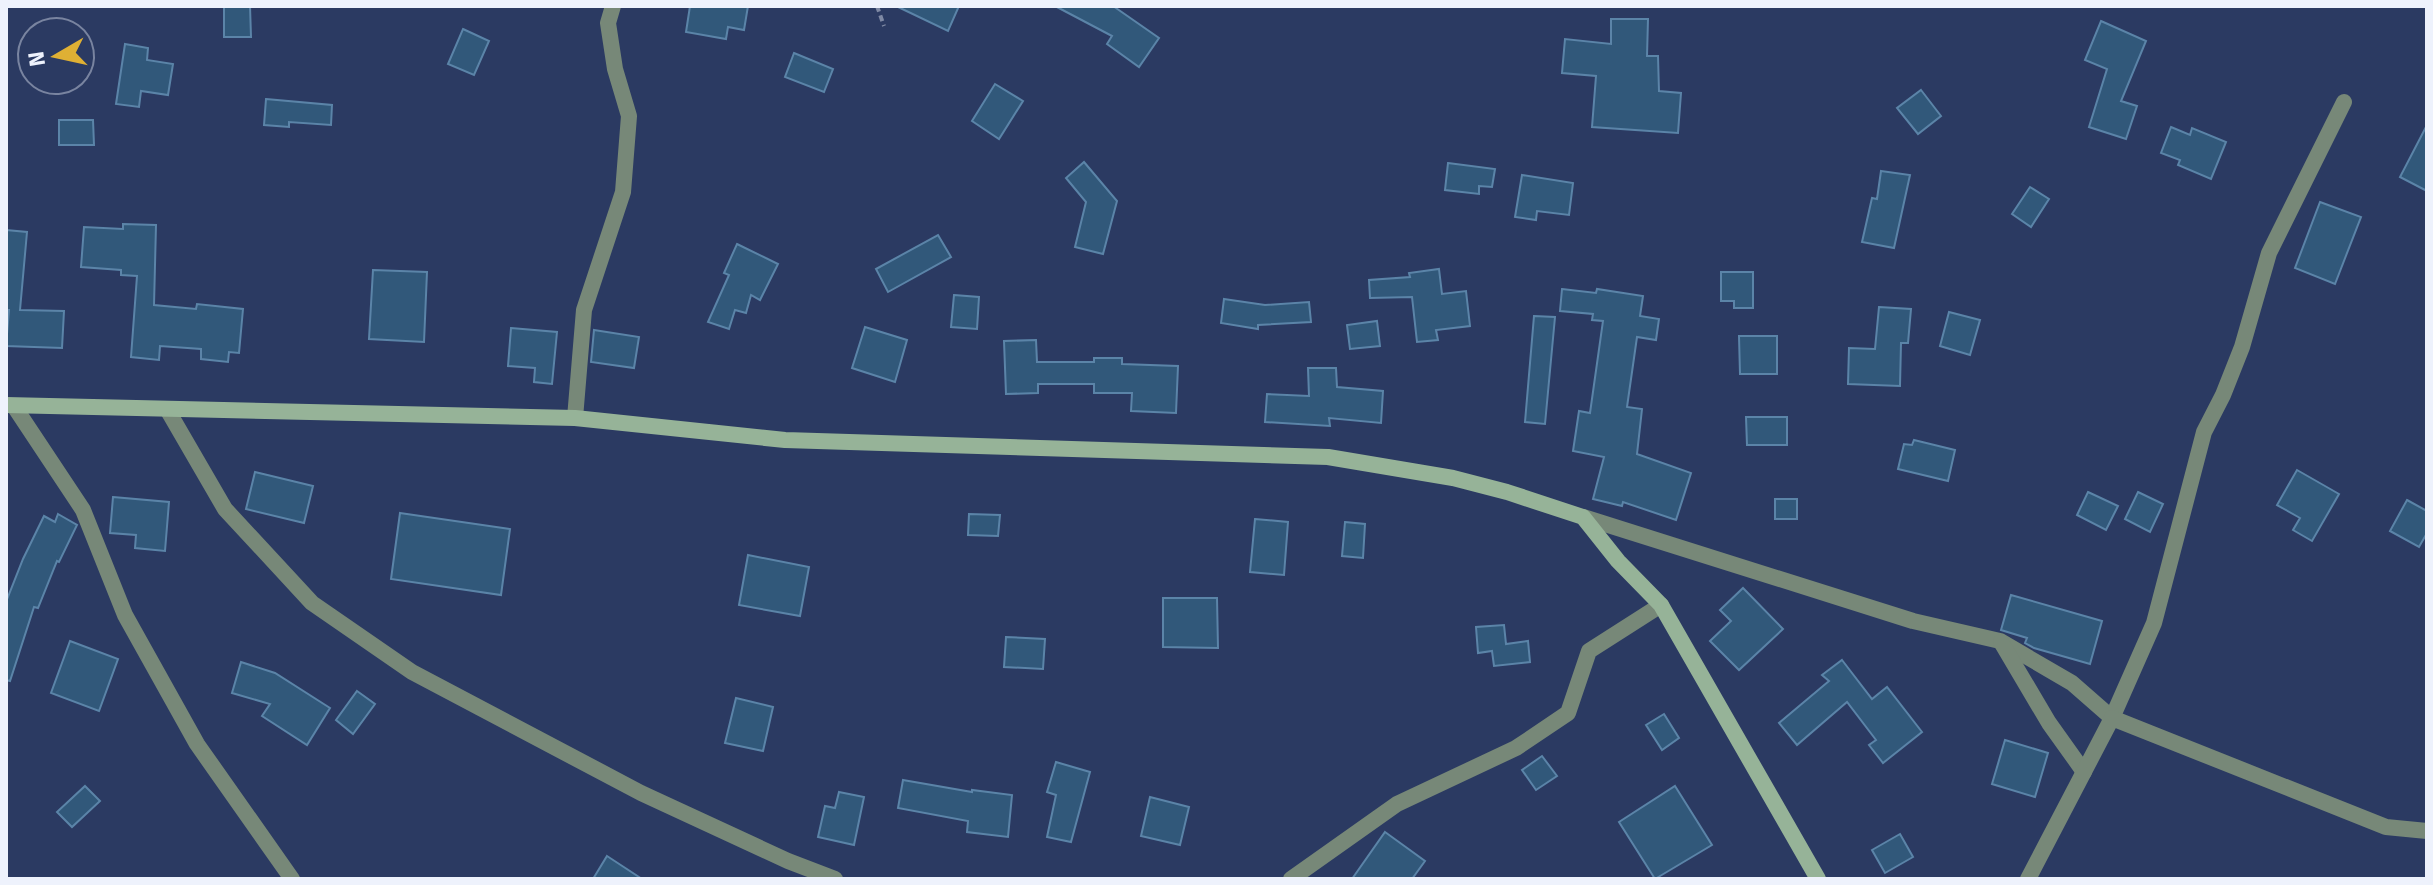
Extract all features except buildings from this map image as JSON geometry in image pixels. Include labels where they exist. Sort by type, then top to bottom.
[{"type":"street","points":[[575,418],[584,310],[623,192],[629,116],[615,69],[608,23],[613,6]]},
{"type":"street","points":[[2028,879],[2112,718],[2154,623],[2204,432],[2242,347],[2269,253],[2344,102]]},
{"type":"street","points":[[10,405],[575,418],[785,440],[1328,457],[1398,467],[1507,492],[1913,621],[2000,641],[2072,683],[2112,718],[2386,827],[2427,831]]},
{"type":"street","points":[[10,405],[83,510],[125,615],[197,744],[292,879]]},
{"type":"street","points":[[167,409],[225,509],[312,603],[412,672],[627,786],[788,861],[835,879]]},
{"type":"street","points":[[1583,517],[1618,561],[1661,605],[1818,879]]},
{"type":"street","points":[[1291,879],[1397,804],[1516,748],[1568,713],[1589,651],[1661,605]]},
{"type":"street","points":[[2000,641],[2049,723],[2084,772]]},
{"type":"path","points":[[877,6],[884,26]]}]
